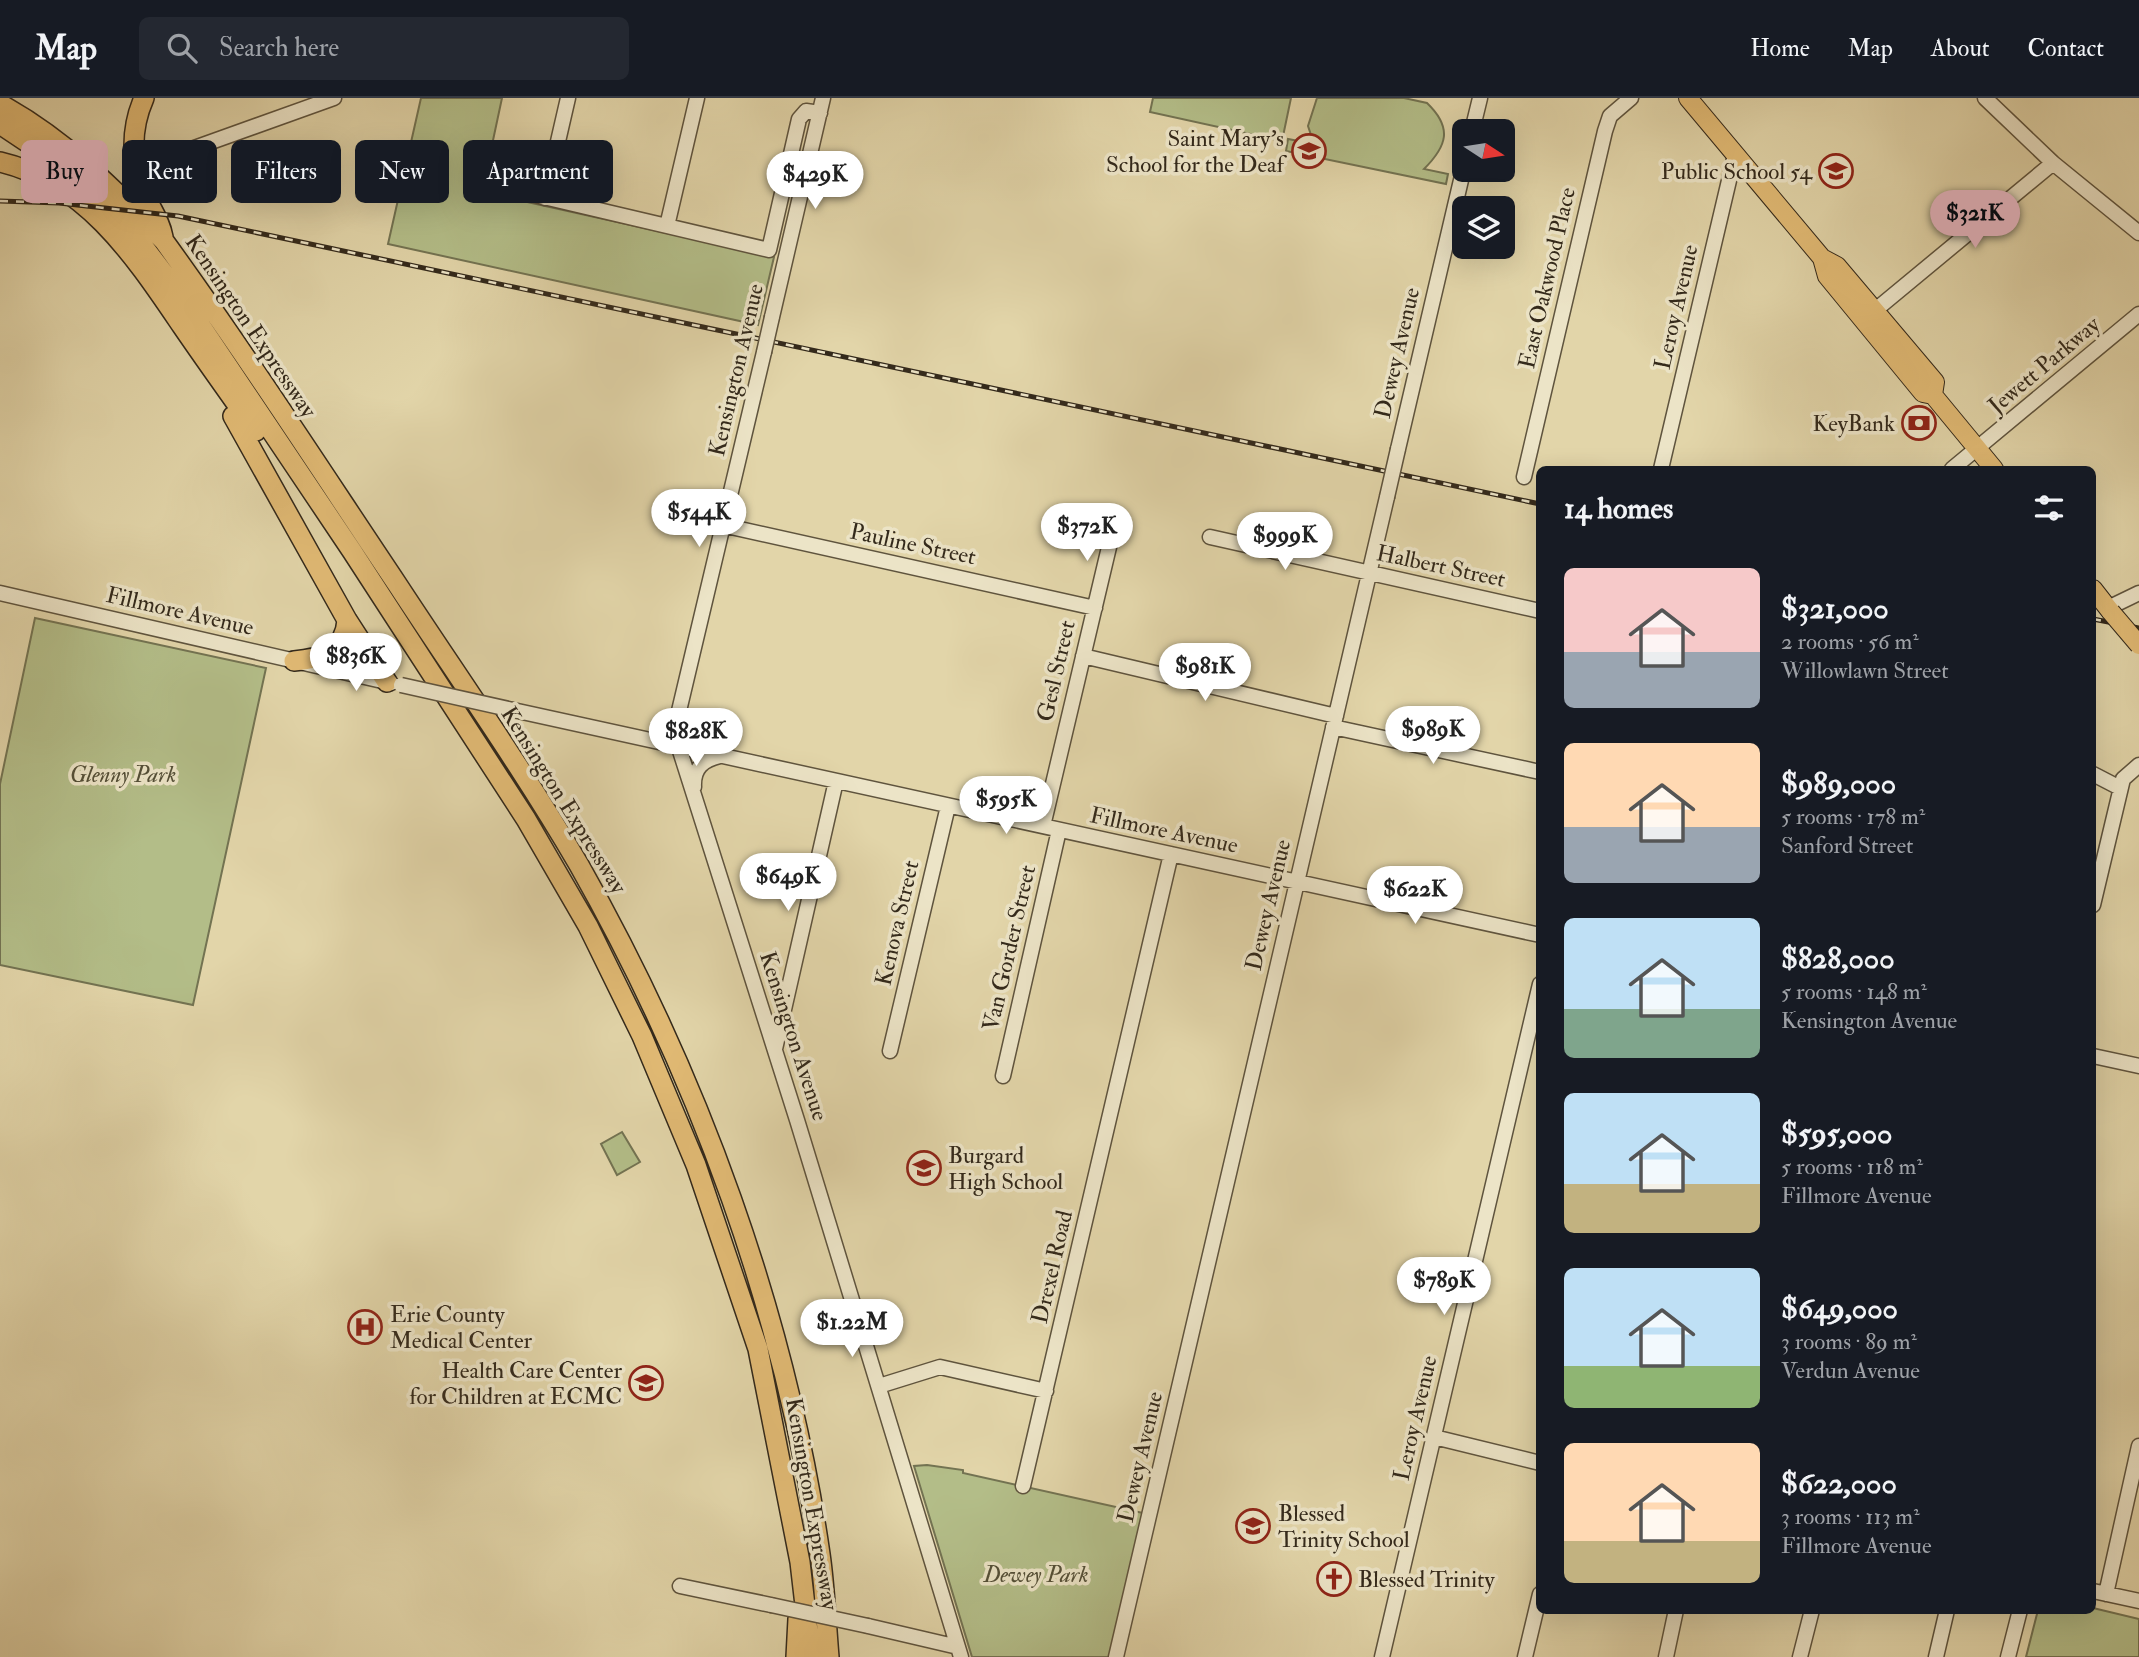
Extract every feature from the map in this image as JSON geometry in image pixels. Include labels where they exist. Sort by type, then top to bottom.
[{"type":"highway","points":[[144,98],[134,135],[134,153],[142,188],[160,221],[164,241]]},
{"type":"highway","name":"Kensington Expressway","points":[[0,104],[48,135],[92,169],[164,241],[545,808],[624,948],[700,1117],[745,1236],[791,1399],[821,1558],[829,1657]]},
{"type":"highway","name":"Kensington Expressway","points":[[0,124],[80,181],[143,246],[178,292],[352,551],[527,820],[588,926],[642,1037],[696,1165],[758,1349],[800,1562],[811,1657]]},
{"type":"highway","points":[[0,162],[26,169],[50,180],[97,216],[150,280],[344,556],[373,587]]},
{"type":"highway","points":[[191,338],[196,357],[228,407],[347,620],[394,683]]},
{"type":"highway","points":[[294,661],[315,660],[335,649],[343,641],[347,620]]},
{"type":"highway","points":[[821,1558],[843,1657]]},
{"type":"highway","points":[[796,1657],[800,1562]]},
{"type":"main road","points":[[1688,98],[1822,258],[1827,276],[1869,315],[1923,393],[1933,395],[1991,466]]},
{"type":"main road","points":[[2096,593],[2139,645]]},
{"type":"street","points":[[217,140],[334,98]]},
{"type":"street","points":[[558,140],[568,98]]},
{"type":"street","points":[[667,226],[696,98]]},
{"type":"street","name":"Kensington Avenue","points":[[823,98],[674,732],[879,1386],[959,1652]]},
{"type":"street","points":[[1475,119],[1480,98]]},
{"type":"street","name":"East Oakwood Place","points":[[1524,477],[1605,131],[1610,116],[1630,98]]},
{"type":"street","points":[[1985,98],[2053,163],[2139,233]]},
{"type":"street","points":[[567,203],[769,250],[799,119],[806,111],[820,113]]},
{"type":"street","name":"Leroy Avenue","points":[[1662,466],[1735,155]]},
{"type":"street","points":[[1869,315],[2053,163]]},
{"type":"street","name":"Dewey Avenue","points":[[1116,1657],[1461,182]]},
{"type":"street","name":"Jewett Parkway","points":[[1956,466],[2139,314]]},
{"type":"street","name":"Pauline Street","points":[[722,526],[1095,608]]},
{"type":"street","name":"Gesl Street","points":[[1043,827],[1114,526]]},
{"type":"street","name":"Halbert Street","points":[[1210,537],[1536,610]]},
{"type":"street","name":"Fillmore Avenue","points":[[0,593],[513,710],[1536,934]]},
{"type":"street","points":[[2110,610],[2139,593]]},
{"type":"street","points":[[1083,656],[1536,771]]},
{"type":"street","points":[[695,799],[694,777],[699,766],[708,759],[722,756]]},
{"type":"street","points":[[2096,892],[2123,779],[2139,765]]},
{"type":"street","points":[[2096,776],[2120,788]]},
{"type":"street","points":[[775,1052],[836,781]]},
{"type":"street","name":"Kenova Street","points":[[890,1051],[948,806]]},
{"type":"street","name":"Van Gorder Street","points":[[1003,1076],[1059,830]]},
{"type":"street","name":"Drexel Road","points":[[1023,1486],[1171,855]]},
{"type":"street","name":"Leroy Avenue","points":[[1382,1657],[1536,1002]]},
{"type":"street","points":[[2096,1057],[2139,1066]]},
{"type":"street","points":[[879,1386],[940,1367],[1046,1391]]},
{"type":"street","points":[[1434,1437],[1536,1462]]},
{"type":"street","points":[[2139,1446],[2100,1592],[2139,1601]]},
{"type":"street","points":[[680,1586],[867,1626],[959,1652]]},
{"type":"street","points":[[1525,1657],[1536,1611]]},
{"type":"street","points":[[1666,1657],[1675,1614]]},
{"type":"street","points":[[1800,1657],[1811,1614]]},
{"type":"street","points":[[1936,1657],[1946,1614]]},
{"type":"street","points":[[2008,1657],[2019,1614]]},
{"type":"green space","points":[[421,98],[502,98],[493,140],[463,140],[463,203],[531,203],[774,257],[758,325],[388,244],[397,203],[449,203],[449,140],[412,140]]},
{"type":"green space","points":[[1153,98],[1291,98],[1282,141],[1150,112]]},
{"type":"green space","points":[[1317,98],[1404,98],[1427,103],[1441,121],[1444,137],[1438,152],[1424,169],[1448,174],[1446,184],[1286,151],[1288,139],[1314,144],[1308,126]]},
{"type":"green space","name":"Glenny Park","points":[[35,618],[266,668],[193,1005],[0,965],[0,784]]},
{"type":"green space","points":[[622,1132],[640,1162],[617,1175],[601,1144]]},
{"type":"green space","name":"Dewey Park","points":[[914,1466],[963,1470],[963,1473],[1143,1513],[1110,1657],[972,1657]]},
{"type":"green space","points":[[2096,1609],[2139,1619],[2139,1657],[2026,1657],[2037,1614],[2096,1614]]},
{"type":"railway","points":[[0,201],[59,203],[178,216],[1536,503]]},
{"type":"railway","points":[[2096,620],[2139,628]]},
{"type":"place","name":"Saint Mary's School for the Deaf","points":[[1309,151]]},
{"type":"place","name":"Public School 54","points":[[1836,171]]},
{"type":"place","name":"KeyBank","points":[[1919,423]]},
{"type":"place","name":"Burgard High School","points":[[924,1168]]},
{"type":"place","name":"Erie County Medical Center","points":[[365,1327]]},
{"type":"place","name":"Health Care Center for Children at ECMC","points":[[646,1383]]},
{"type":"place","name":"Blessed Trinity School","points":[[1253,1526]]},
{"type":"place","name":"Blessed Trinity","points":[[1334,1579]]}]
